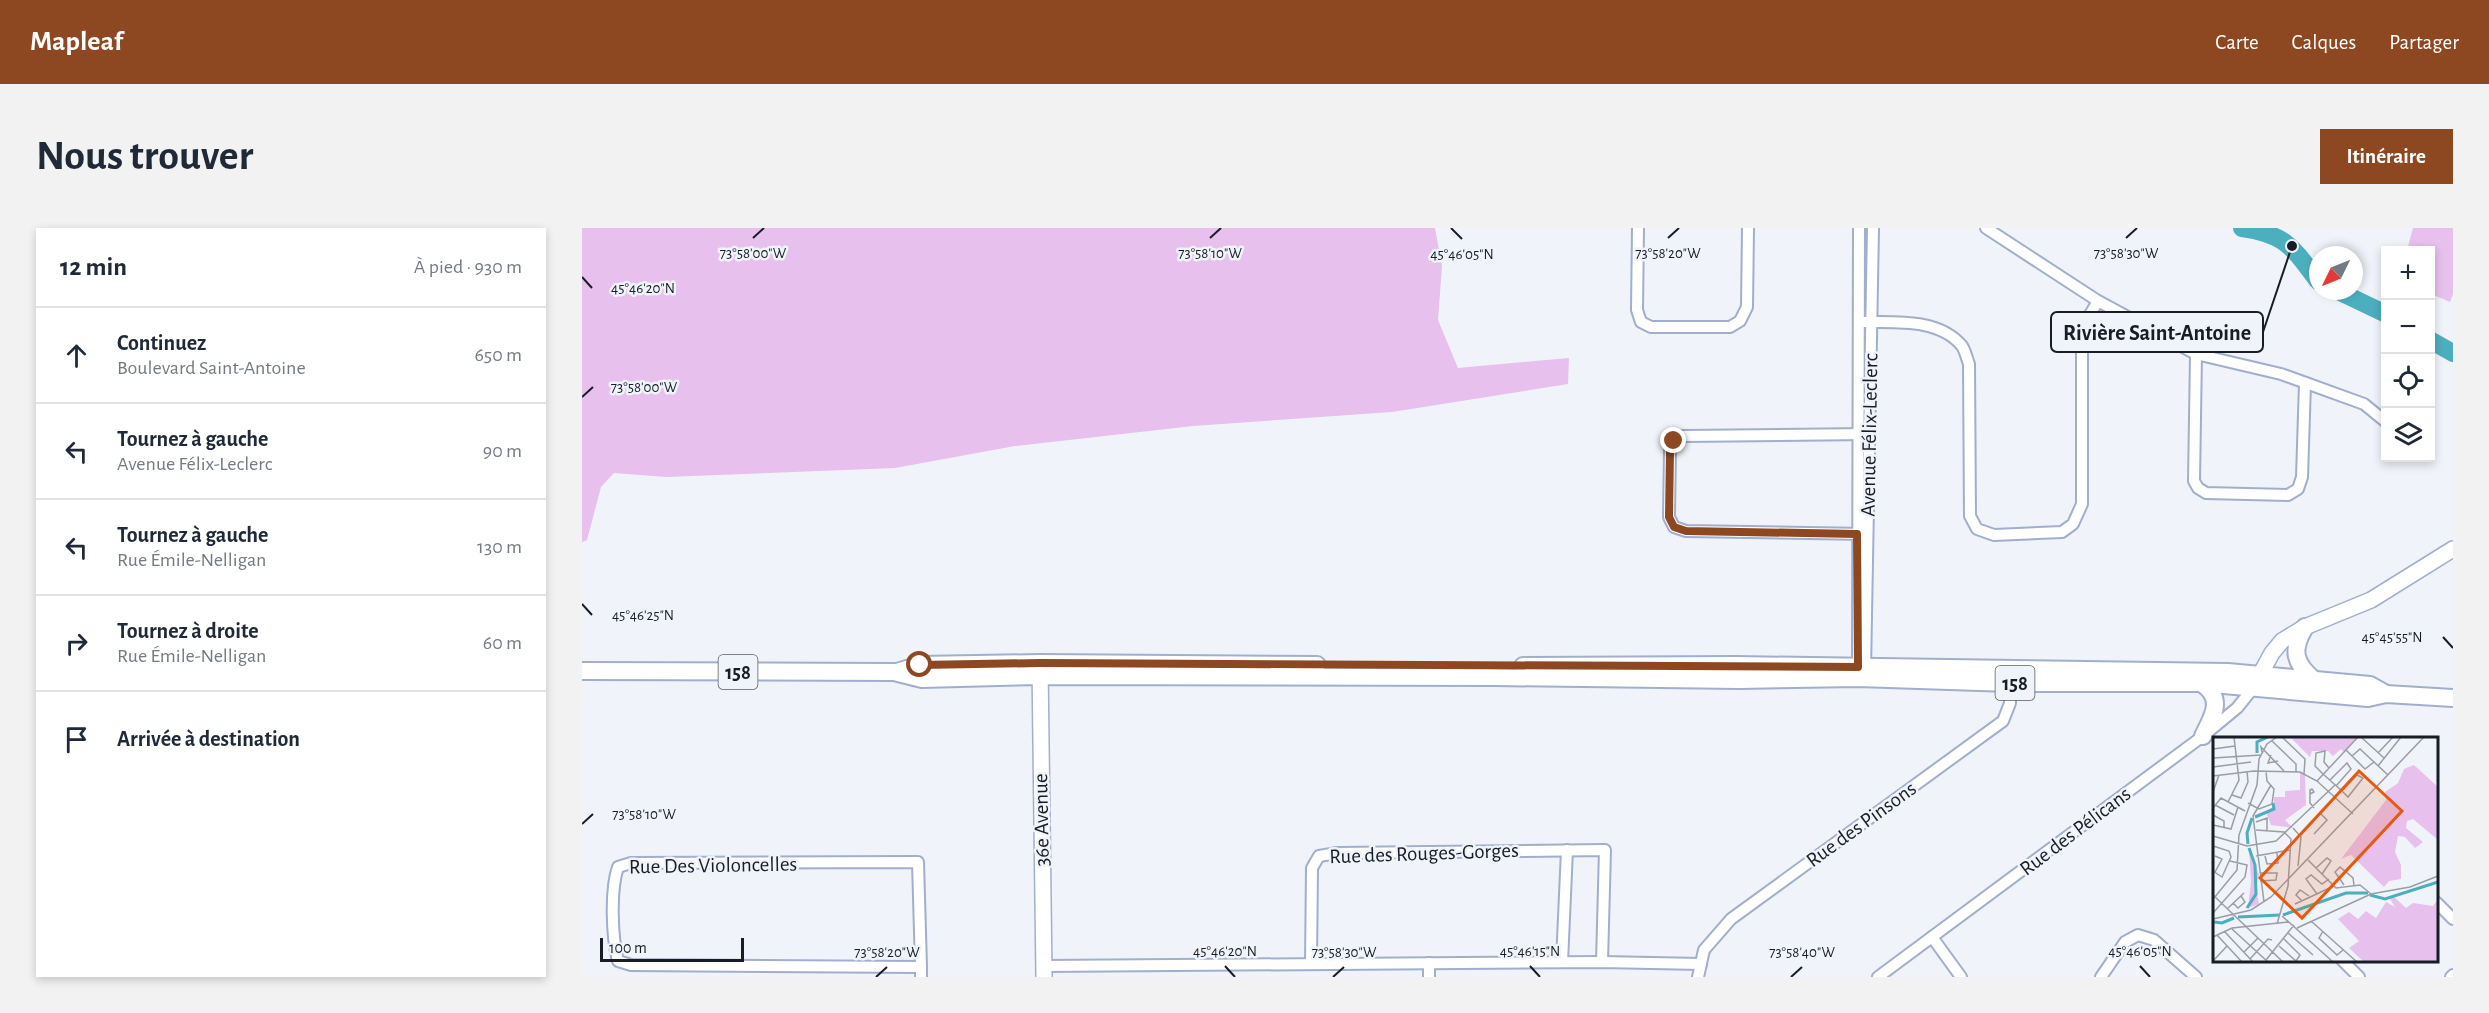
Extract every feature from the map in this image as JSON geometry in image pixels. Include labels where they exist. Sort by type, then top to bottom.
[{"type":"main road","points":[[2305,627],[2296,641],[2296,654],[2301,669],[2314,680]]},
{"type":"main road","name":"158","points":[[582,671],[894,672],[920,665],[1040,670],[1862,673],[2010,675],[2201,682],[2314,680],[2370,685],[2386,694]]},
{"type":"main road","name":"158","points":[[2010,675],[2228,672],[2257,681],[2368,698],[2386,694],[2453,698]]},
{"type":"main road","points":[[2201,682],[2211,689],[2215,699],[2214,713],[2203,736]]},
{"type":"street","points":[[1638,228],[1637,310],[1641,322],[1651,327],[1730,327],[1740,321],[1747,307],[1748,228]]},
{"type":"street","name":"Avenue Félix-Leclerc","points":[[1859,228],[1865,322]]},
{"type":"street","name":"Avenue Félix-Leclerc","points":[[1862,673],[1865,322],[1873,228]]},
{"type":"street","points":[[1986,228],[2098,301],[2196,354],[2281,374],[2364,404],[2381,419]]},
{"type":"street","points":[[1865,322],[1920,324],[1942,331],[1963,346],[1969,364],[1970,516],[1977,529],[1994,535],[2062,532],[2073,524],[2082,504],[2082,344],[2085,323],[2098,301]]},
{"type":"street","points":[[2196,354],[2194,481],[2198,488],[2206,493],[2288,495],[2298,489],[2302,477],[2305,383]]},
{"type":"street","points":[[1862,534],[1686,531],[1674,527],[1669,517],[1670,450],[1674,441],[1683,436],[1863,434]]},
{"type":"street","points":[[2257,681],[2272,653],[2282,641],[2305,627],[2371,600],[2453,549]]},
{"type":"street","name":"36e Avenue","points":[[1040,670],[1044,972]]},
{"type":"street","name":"Rue des Pinsons","points":[[1698,977],[1704,950],[1731,919],[2003,721],[2010,703],[2010,675]]},
{"type":"street","name":"Rue des Pélicans","points":[[1878,977],[2203,736],[2237,708],[2257,681]]},
{"type":"street","points":[[1562,962],[1567,850]]},
{"type":"street","name":"Rue des Rouges-Gorges","points":[[1311,964],[1312,868],[1319,856],[1337,853],[1567,850],[1605,850],[1602,962]]},
{"type":"street","name":"Rue Des Violoncelles","points":[[918,862],[921,972],[631,965],[618,961],[614,948],[614,879],[618,867],[631,863],[918,862]]},
{"type":"street","points":[[2438,904],[2453,919]]},
{"type":"street","points":[[2101,977],[2125,942],[2138,935],[2154,940],[2196,977]]},
{"type":"street","points":[[1932,937],[1961,977]]},
{"type":"street","points":[[1044,972],[1311,964],[1562,962],[1701,964]]},
{"type":"street","points":[[2344,962],[2359,977]]},
{"type":"street","points":[[1429,963],[1429,977]]},
{"type":"shaded area","points":[[582,228],[1435,228],[1442,266],[1438,320],[1458,368],[1569,358],[1568,384],[1392,412],[1193,426],[1015,446],[895,468],[666,477],[614,473],[601,487],[587,540],[582,542]]},
{"type":"shaded area","points":[[2413,228],[2453,228],[2453,294],[2450,302],[2435,296],[2435,246],[2408,246]]},
{"type":"waterway","points":[[2242,228],[2269,234],[2279,239],[2295,251],[2309,269]]},
{"type":"waterway","points":[[2357,300],[2381,312]]},
{"type":"waterway","points":[[2435,343],[2453,353]]},
{"type":"place","name":"Rivière Saint-Antoine","points":[[2292,246]]},
{"type":"route","points":[[920,665],[1040,663],[1858,667],[1857,534],[1686,531],[1674,527],[1669,517],[1670,450],[1674,441]]}]
